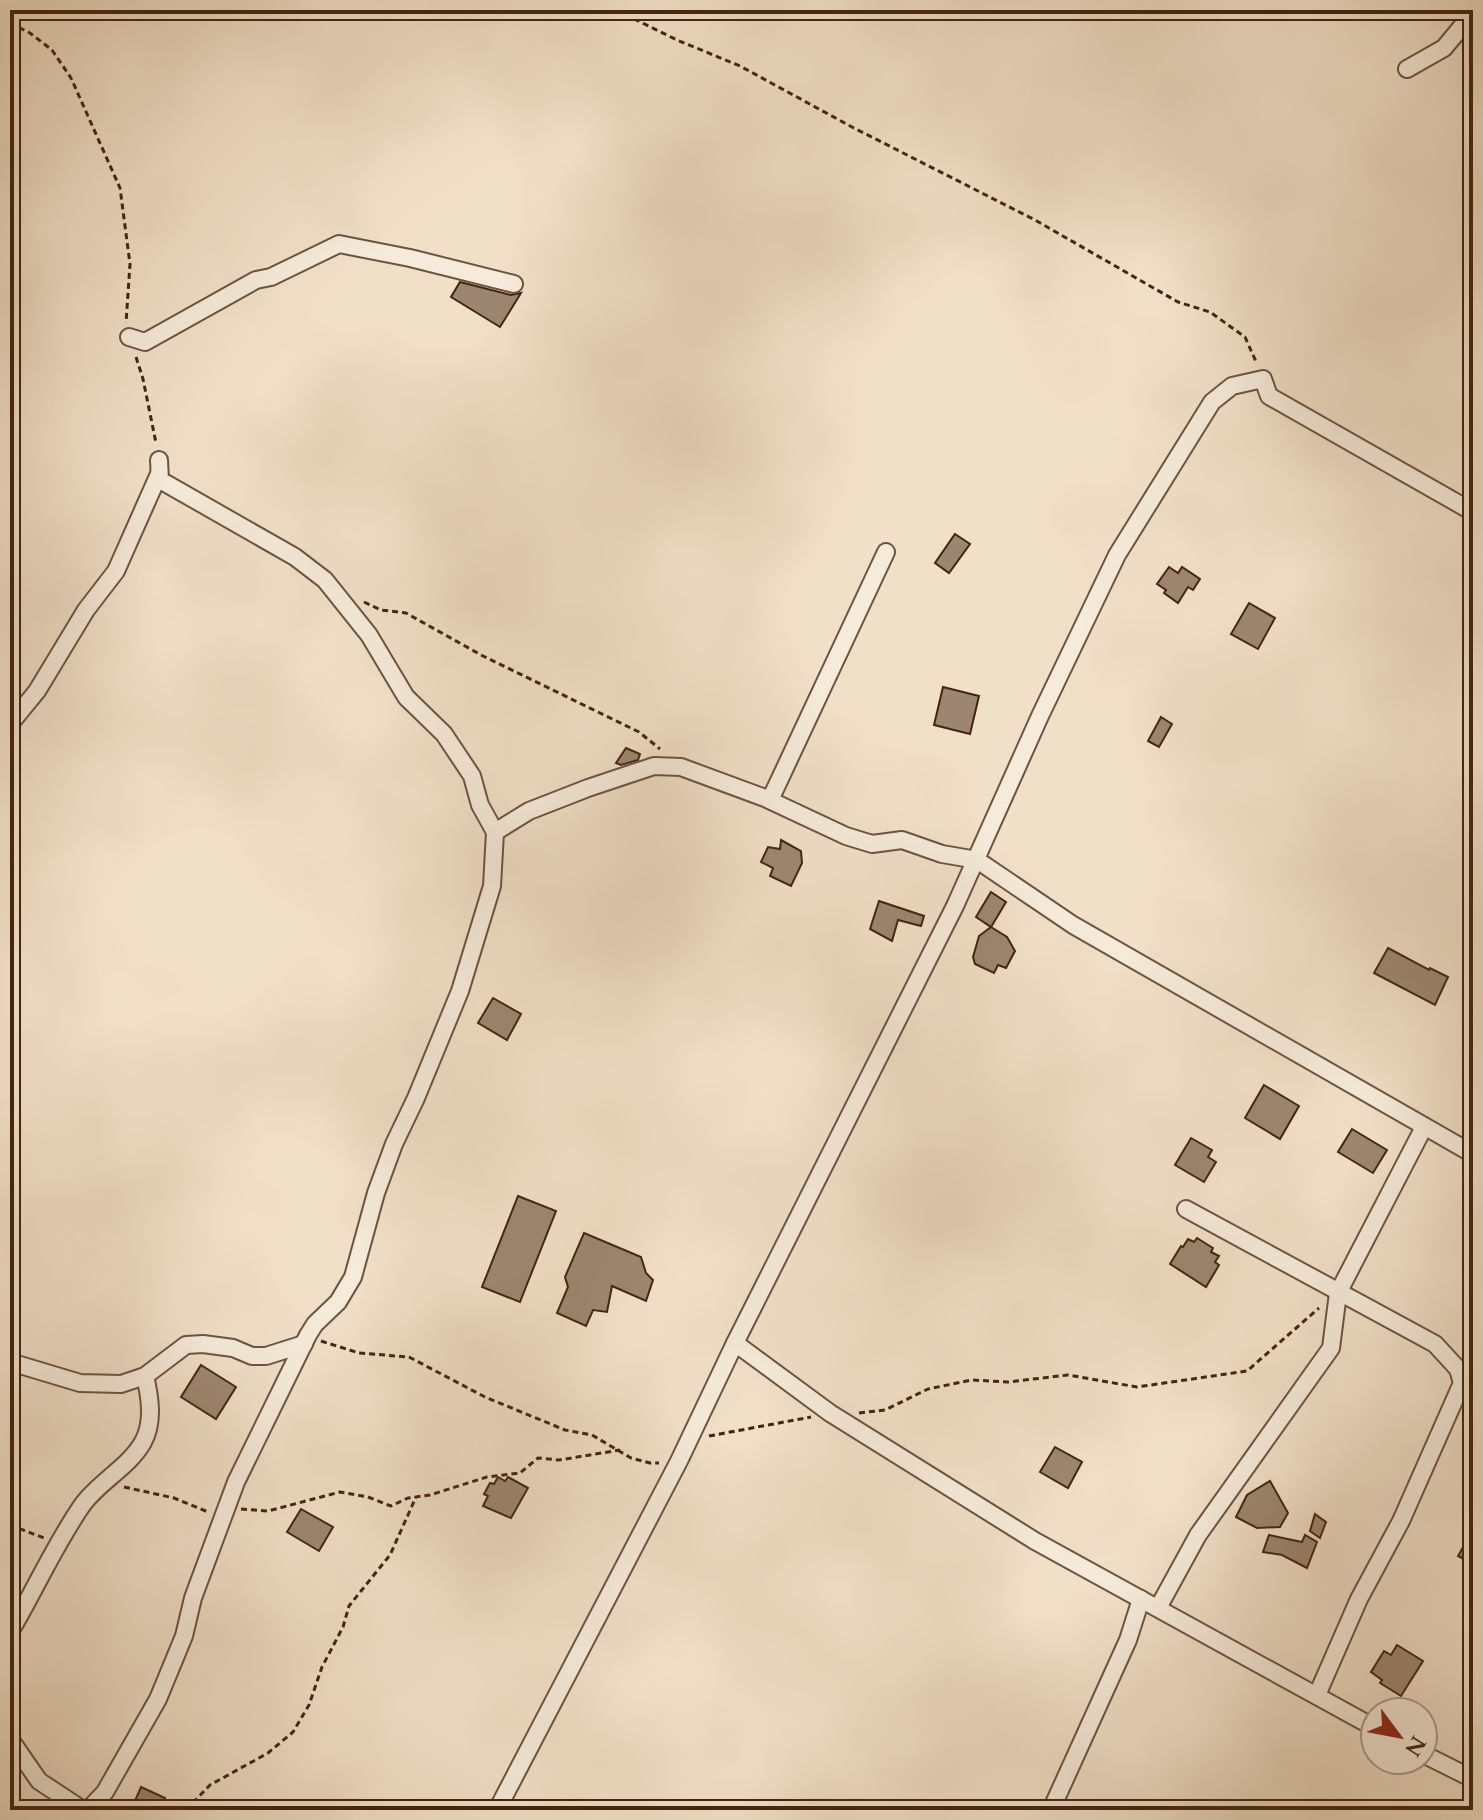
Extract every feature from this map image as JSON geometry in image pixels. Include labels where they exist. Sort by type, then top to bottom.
[{"type":"street","points":[[1407,69],[1444,48],[1473,13]]},
{"type":"street","points":[[129,337],[145,342],[256,280],[271,277],[339,244],[514,284]]},
{"type":"street","points":[[497,1810],[679,1461],[977,860],[1040,716],[1117,555],[1212,402],[1232,386],[1263,379],[1269,396],[1473,512]]},
{"type":"street","points":[[10,1739],[39,1781],[86,1810],[105,1792],[158,1699],[184,1636],[193,1598],[224,1514],[255,1441],[315,1324],[338,1302],[353,1277],[376,1193],[460,991],[492,886],[495,832],[480,805],[472,776],[444,734],[406,697],[369,635],[325,580],[295,557],[160,480],[159,467]]},
{"type":"street","points":[[10,724],[37,691],[86,610],[116,571],[159,467]]},
{"type":"street","points":[[770,800],[886,552]]},
{"type":"street","points":[[495,832],[529,811],[588,788],[654,766],[681,767],[770,800],[846,836],[872,844],[902,840],[942,854],[977,860],[1073,925],[1473,1154]]},
{"type":"street","points":[[1158,1608],[1198,1535],[1331,1348],[1338,1293],[1424,1127]]},
{"type":"street","points":[[1186,1209],[1435,1344],[1458,1369],[1462,1383],[1401,1521],[1359,1599],[1317,1695]]},
{"type":"street","points":[[10,1362],[80,1383],[121,1384],[145,1376],[186,1345],[233,1348],[252,1356],[266,1356],[306,1340]]},
{"type":"street","points":[[735,1343],[833,1415],[1035,1541],[1359,1719]]},
{"type":"street","points":[[10,1632],[84,1503],[144,1441],[151,1400],[145,1376]]},
{"type":"street","points":[[1051,1810],[1128,1640],[1141,1599]]},
{"type":"street","points":[[1439,1762],[1473,1779]]},
{"type":"path","points":[[616,10],[740,66],[1035,220],[1178,302],[1210,312],[1245,337],[1263,379]]},
{"type":"path","points":[[10,23],[30,33],[52,50],[71,78],[120,188],[130,264],[126,328],[143,379],[159,467]]},
{"type":"path","points":[[334,591],[381,610],[406,613],[483,656],[639,732],[659,749]]},
{"type":"path","points":[[687,1444],[718,1433],[885,1410],[928,1389],[972,1380],[1008,1382],[1068,1375],[1137,1387],[1247,1371],[1338,1293]]},
{"type":"path","points":[[306,1340],[359,1353],[409,1357],[485,1397],[565,1430],[592,1435],[631,1458],[650,1463],[679,1461]]},
{"type":"path","points":[[105,1481],[224,1514],[268,1511],[340,1492],[368,1497],[391,1506],[487,1477],[520,1473],[538,1458],[559,1460],[620,1450]]},
{"type":"path","points":[[186,1810],[210,1785],[268,1753],[293,1732],[309,1705],[349,1606],[390,1555],[416,1497]]},
{"type":"path","points":[[10,1525],[59,1543]]},
{"type":"building","points":[[460,282],[511,295],[521,293],[500,327],[451,297]]},
{"type":"building","points":[[955,534],[970,544],[949,573],[935,563]]},
{"type":"building","points":[[1169,567],[1178,573],[1182,567],[1200,579],[1193,590],[1188,587],[1178,603],[1157,584]]},
{"type":"building","points":[[1249,603],[1275,618],[1258,649],[1231,634]]},
{"type":"building","points":[[943,687],[979,696],[970,734],[934,725]]},
{"type":"building","points":[[1161,717],[1172,724],[1159,747],[1148,741]]},
{"type":"building","points":[[626,748],[640,754],[638,760],[621,765],[616,763]]},
{"type":"building","points":[[781,840],[801,851],[802,863],[791,886],[770,876],[773,868],[761,862],[768,847],[780,849]]},
{"type":"building","points":[[991,892],[1006,902],[991,927],[976,917]]},
{"type":"building","points":[[879,901],[924,916],[921,926],[898,920],[892,941],[870,929]]},
{"type":"building","points":[[991,927],[1007,937],[1015,951],[1006,968],[998,965],[994,973],[975,964],[973,957],[979,936]]},
{"type":"building","points":[[1388,948],[1448,977],[1435,1005],[1374,973]]},
{"type":"building","points":[[493,998],[521,1014],[507,1040],[478,1023]]},
{"type":"building","points":[[1264,1085],[1299,1106],[1280,1139],[1245,1118]]},
{"type":"building","points":[[1352,1129],[1387,1150],[1373,1173],[1338,1152]]},
{"type":"building","points":[[1191,1138],[1212,1150],[1208,1157],[1216,1162],[1204,1182],[1175,1165]]},
{"type":"building","points":[[518,1196],[556,1211],[520,1302],[482,1287]]},
{"type":"building","points":[[584,1233],[641,1257],[646,1273],[653,1280],[646,1301],[612,1286],[607,1312],[593,1310],[586,1326],[557,1313],[568,1287],[565,1277]]},
{"type":"building","points":[[1197,1238],[1219,1256],[1215,1262],[1219,1265],[1206,1287],[1170,1264],[1188,1239],[1194,1242]]},
{"type":"building","points":[[201,1365],[236,1387],[216,1419],[181,1397]]},
{"type":"building","points":[[1055,1447],[1082,1462],[1068,1488],[1040,1472]]},
{"type":"building","points":[[498,1477],[505,1481],[508,1477],[528,1488],[511,1518],[483,1506],[488,1496],[484,1494]]},
{"type":"building","points":[[1270,1481],[1288,1513],[1280,1527],[1257,1528],[1236,1517],[1247,1495]]},
{"type":"building","points":[[301,1509],[333,1527],[319,1551],[287,1532]]},
{"type":"building","points":[[1315,1514],[1326,1522],[1320,1538],[1310,1531]]},
{"type":"building","points":[[1473,1529],[1473,1564],[1458,1556]]},
{"type":"building","points":[[1269,1535],[1302,1542],[1305,1535],[1317,1542],[1307,1568],[1282,1555],[1263,1552]]},
{"type":"building","points":[[1397,1645],[1423,1661],[1401,1696],[1380,1683],[1382,1680],[1371,1672],[1384,1651],[1391,1655]]},
{"type":"building","points":[[141,1787],[165,1798],[160,1810],[131,1810]]}]
